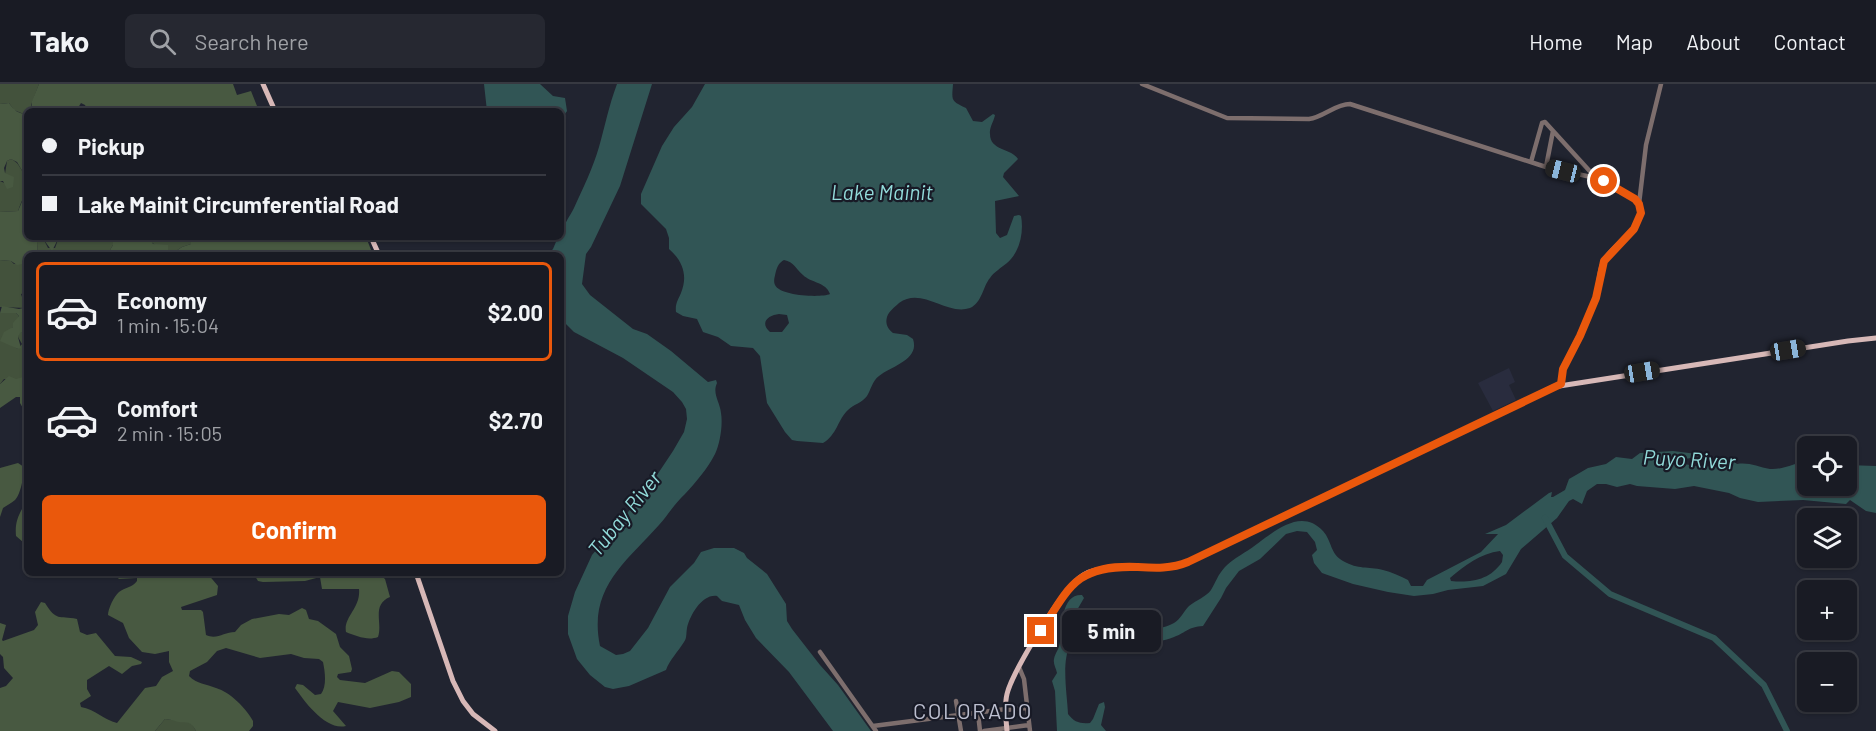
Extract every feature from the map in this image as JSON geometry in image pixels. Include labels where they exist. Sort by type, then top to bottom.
[{"type":"main road","points":[[263,84],[273,108]]},
{"type":"main road","points":[[1007,729],[1007,695],[1011,681],[1063,595],[1085,574],[1114,567],[1164,568],[1188,562],[1561,384],[1876,338]]},
{"type":"main road","points":[[417,576],[459,695],[473,714],[495,731]]},
{"type":"street","points":[[1142,84],[1231,119],[1301,120],[1320,117],[1341,105],[1350,104],[1546,167],[1596,178],[1620,189],[1639,204]]},
{"type":"street","points":[[1561,384],[1563,369],[1596,298],[1604,261],[1634,229],[1641,213],[1639,204],[1646,145],[1661,84]]},
{"type":"street","points":[[1531,162],[1543,122],[1546,122],[1596,178]]},
{"type":"street","points":[[1546,167],[1553,130]]},
{"type":"street","points":[[820,652],[874,728],[1027,708]]},
{"type":"street","points":[[978,713],[982,731],[1030,728],[1024,679],[1019,668]]},
{"type":"street","points":[[956,701],[961,731]]},
{"type":"shaded area","points":[[0,84],[39,84],[31,108],[24,108],[24,114],[14,110],[9,103],[0,104]]},
{"type":"shaded area","points":[[39,84],[233,84],[237,95],[251,91],[258,108],[86,108],[81,103],[78,108],[31,108]]},
{"type":"shaded area","points":[[9,103],[16,111],[24,114],[24,174],[17,162],[11,159],[7,161],[4,168],[5,173],[14,177],[13,187],[7,189],[3,181],[0,181],[0,104]]},
{"type":"shaded area","points":[[11,159],[15,161],[24,176],[24,195],[18,211],[0,212],[0,181],[13,187],[11,179],[5,174],[7,161]]},
{"type":"shaded area","points":[[24,197],[24,240],[44,240],[37,242],[38,252],[24,252],[24,264],[17,265],[11,261],[0,260],[0,212],[18,211]]},
{"type":"shaded area","points":[[44,240],[48,248],[55,248],[58,240],[113,240],[110,252],[38,252],[37,242]]},
{"type":"shaded area","points":[[44,240],[58,240],[52,251]]},
{"type":"shaded area","points":[[113,240],[151,240],[153,244],[168,245],[168,252],[110,252]]},
{"type":"shaded area","points":[[150,240],[191,240],[191,244],[174,252],[166,252]]},
{"type":"shaded area","points":[[191,240],[367,240],[372,252],[174,252],[191,244]]},
{"type":"shaded area","points":[[0,260],[11,261],[14,264],[24,263],[24,293],[21,294],[24,297],[24,308],[0,307]]},
{"type":"shaded area","points":[[2,306],[24,308],[24,332],[20,333],[18,337],[21,348],[18,349],[0,341],[4,332],[13,327],[13,323],[19,316],[16,313],[0,313]]},
{"type":"shaded area","points":[[0,313],[16,313],[19,316],[9,331],[11,345],[18,349],[22,344],[18,337],[19,333],[24,332],[24,378],[4,379],[0,384]]},
{"type":"shaded area","points":[[1509,368],[1515,382],[1509,385],[1516,400],[1493,411],[1478,383]]},
{"type":"shaded area","points":[[9,376],[16,379],[24,377],[24,410],[20,397],[16,397],[0,408],[0,384]]},
{"type":"shaded area","points":[[18,463],[24,467],[20,489],[15,500],[3,508],[0,517],[0,468]]},
{"type":"shaded area","points":[[24,509],[24,542],[16,536],[19,515]]},
{"type":"shaded area","points":[[116,576],[210,576],[218,586],[217,595],[181,607],[182,610],[201,610],[203,612],[206,635],[210,636],[235,632],[241,625],[252,619],[279,614],[289,615],[302,608],[306,610],[309,619],[318,621],[336,634],[340,647],[349,656],[351,672],[338,674],[337,677],[340,680],[365,683],[392,671],[399,672],[411,684],[411,697],[370,708],[338,702],[333,711],[346,726],[338,726],[317,714],[295,688],[297,684],[303,685],[315,695],[321,694],[325,674],[323,662],[319,659],[291,654],[260,658],[226,648],[217,651],[207,662],[190,671],[189,676],[198,682],[227,693],[237,701],[253,721],[253,726],[249,731],[196,731],[189,723],[165,719],[155,731],[0,731],[0,688],[6,686],[13,678],[4,668],[3,657],[0,654],[0,623],[6,625],[3,641],[34,630],[38,625],[35,612],[41,602],[45,603],[55,615],[77,619],[80,632],[87,635],[96,633],[115,656],[131,657],[142,662],[122,674],[109,666],[87,680],[87,689],[91,696],[80,703],[81,707],[117,723],[145,688],[156,686],[162,677],[173,671],[169,662],[169,651],[155,654],[142,652],[129,638],[123,623],[108,615],[117,594],[137,581],[137,578],[119,579]]},
{"type":"shaded area","points":[[255,576],[382,576],[385,579],[390,597],[384,600],[379,609],[378,637],[366,638],[346,632],[347,622],[359,596],[359,589],[322,589],[320,577],[305,581],[258,581]]},
{"type":"shaded area","points":[[165,719],[186,721],[192,724],[196,731],[155,731]]},
{"type":"water","points":[[484,84],[540,84],[553,96],[565,98],[567,111],[564,116],[564,108],[487,108]]},
{"type":"water","points":[[617,84],[652,84],[620,186],[586,254],[582,284],[590,295],[633,329],[647,334],[708,382],[716,380],[716,394],[722,423],[717,450],[705,470],[622,565],[604,592],[599,608],[600,646],[616,655],[630,651],[648,628],[670,587],[694,563],[701,552],[714,548],[734,548],[744,553],[767,574],[786,604],[787,621],[792,629],[838,685],[871,731],[833,731],[789,672],[756,638],[739,605],[722,601],[717,596],[706,598],[694,612],[685,640],[666,670],[629,686],[613,689],[605,687],[590,675],[577,659],[568,634],[568,616],[575,592],[592,555],[649,487],[684,432],[687,419],[686,409],[673,392],[623,358],[574,332],[564,322],[564,252],[550,252],[557,240],[564,240],[564,226],[591,170]]},
{"type":"water","name":"Lake Mainit","points":[[705,84],[953,84],[953,99],[957,104],[966,108],[973,121],[982,122],[993,114],[995,115],[990,129],[993,144],[1015,155],[1018,159],[1003,177],[1019,196],[995,201],[996,233],[1000,238],[1007,235],[1014,216],[1021,216],[1022,229],[1015,253],[992,276],[980,298],[970,308],[952,308],[916,298],[899,303],[892,309],[887,317],[887,326],[893,333],[907,335],[913,339],[912,352],[903,362],[877,378],[867,396],[848,410],[828,440],[823,443],[792,440],[785,432],[767,403],[760,356],[753,348],[731,346],[718,337],[703,332],[697,319],[676,312],[676,304],[684,281],[683,269],[669,249],[666,229],[641,204],[641,194],[662,146],[674,127],[692,107]],"holes":[[[784,260],[793,264],[806,278],[825,287],[830,294],[801,295],[778,289],[774,283],[775,277],[778,266]],[[779,314],[787,315],[789,323],[782,332],[770,332],[765,322]]]},
{"type":"water","points":[[1673,451],[1705,455],[1676,461],[1702,466],[1718,466],[1724,458],[1737,464],[1750,464],[1770,469],[1797,463],[1797,496],[1857,496],[1857,465],[1876,466],[1876,513],[1866,511],[1850,500],[1846,504],[1803,500],[1758,502],[1694,486],[1675,489],[1630,484],[1617,487],[1597,484],[1587,491],[1582,504],[1573,499],[1569,501],[1557,518],[1521,549],[1506,574],[1483,586],[1414,596],[1353,584],[1322,573],[1314,563],[1312,555],[1317,550],[1315,542],[1307,532],[1297,531],[1286,534],[1260,559],[1239,571],[1203,626],[1166,640],[1138,645],[1112,633],[1085,632],[1075,638],[1069,647],[1066,660],[1068,714],[1078,722],[1090,723],[1099,704],[1104,702],[1101,725],[1106,731],[1057,731],[1055,691],[1052,681],[1057,673],[1054,659],[1060,644],[1066,605],[1075,596],[1082,595],[1084,598],[1073,617],[1073,629],[1091,623],[1138,630],[1165,627],[1176,622],[1189,606],[1204,597],[1211,590],[1222,570],[1233,560],[1283,526],[1303,521],[1323,531],[1333,551],[1343,561],[1354,566],[1392,573],[1408,580],[1411,586],[1423,586],[1427,580],[1481,552],[1498,534],[1485,534],[1506,525],[1549,493],[1552,492],[1551,497],[1553,497],[1565,490],[1569,479],[1588,468],[1606,464],[1616,457],[1632,459],[1640,453]],"holes":[[[1500,551],[1503,555],[1502,562],[1492,573],[1480,579],[1451,581],[1450,578],[1455,573],[1480,557],[1493,552]]]},
{"type":"waterway","points":[[1545,518],[1565,556],[1610,594],[1714,638],[1764,685],[1787,731]]},
{"type":"district","name":"COLORADO","points":[[973,711]]},
{"type":"route","points":[[1041,631],[1068,588],[1090,572],[1114,567],[1164,568],[1188,562],[1561,384],[1561,373],[1596,298],[1604,261],[1634,229],[1641,213],[1635,199],[1604,181]]},
{"type":"water label","name":"Puyo River","points":[[1689,460]]},
{"type":"water label","name":"Tubay River","points":[[625,514]]}]
